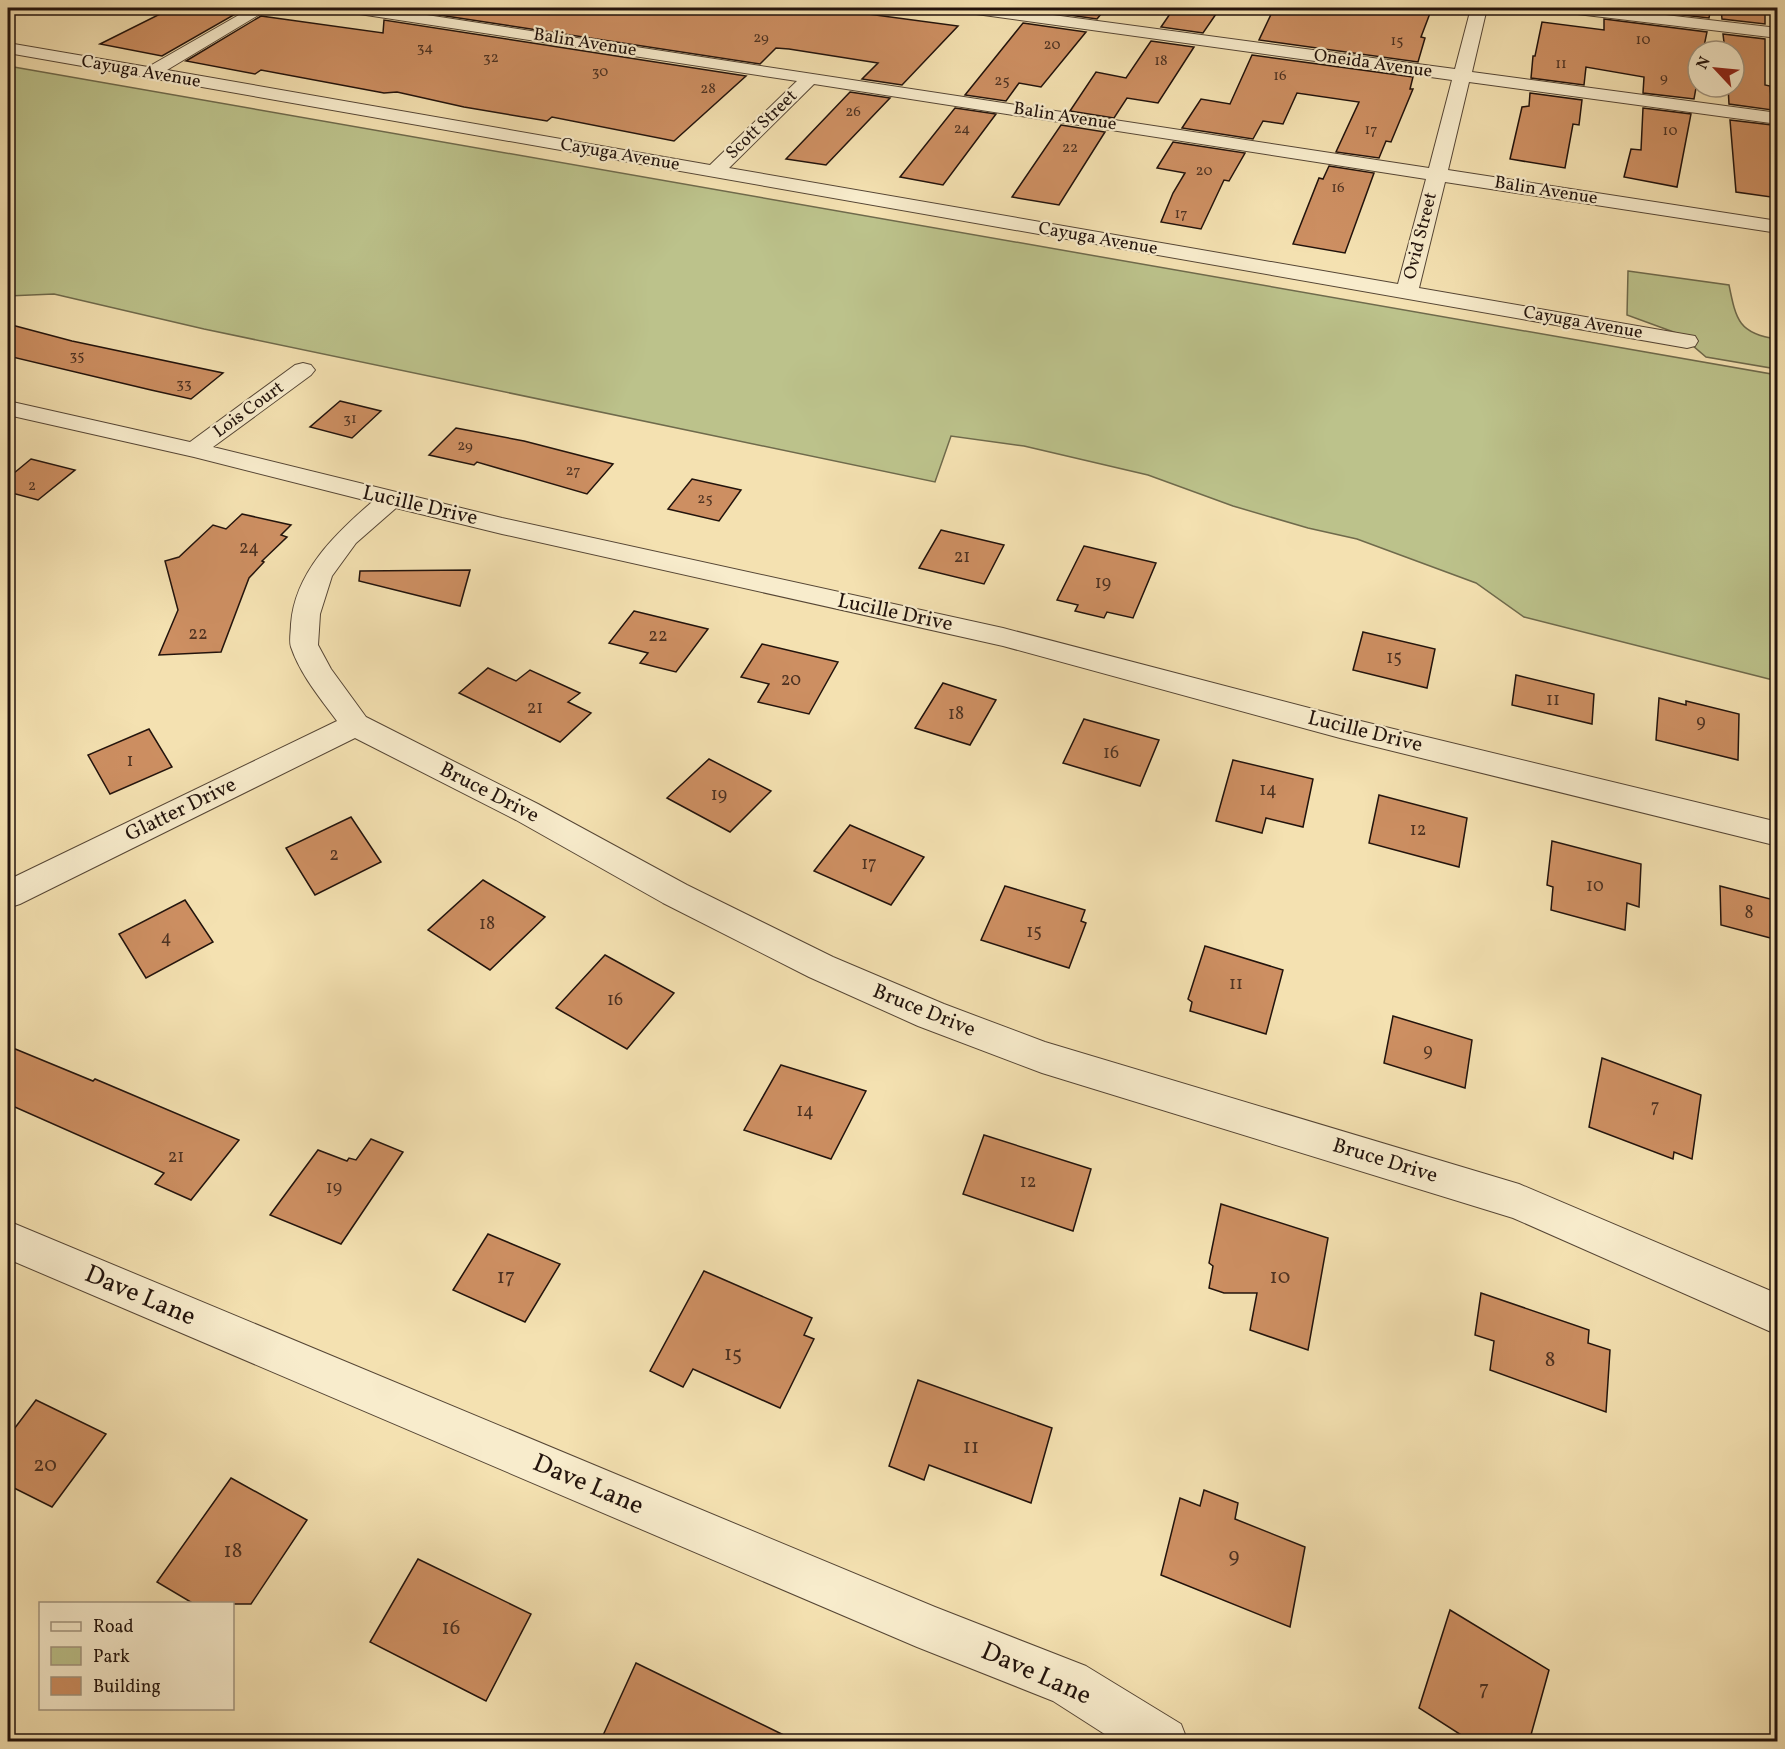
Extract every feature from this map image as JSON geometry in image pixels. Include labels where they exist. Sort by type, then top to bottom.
[{"type":"street","points":[[150,73],[262,8]]},
{"type":"street","name":"Balin Avenue","points":[[354,8],[1778,227]]},
{"type":"street","name":"Oneida Avenue","points":[[969,8],[1778,119]]},
{"type":"street","name":"Ovid Street","points":[[1232,262],[1407,292],[1479,8]]},
{"type":"street","points":[[1569,8],[1778,33]]},
{"type":"street","name":"Cayuga Avenue","points":[[8,48],[1232,262]]},
{"type":"street","name":"Scott Street","points":[[714,172],[810,78]]},
{"type":"street","name":"Cayuga Avenue","points":[[1407,292],[1687,341]]},
{"type":"street","name":"Lois Court","points":[[194,450],[303,370]]},
{"type":"street","name":"Lucille Drive","points":[[11,412],[194,450],[390,500],[1003,637],[1340,727],[1778,834]]},
{"type":"street","name":"Bruce Drive","points":[[390,500],[347,537],[319,575],[306,614],[304,645],[318,673],[355,725],[527,812],[675,894],[821,967],[931,1016],[1042,1057],[1519,1202],[1778,1315]]},
{"type":"street","name":"Glatter Drive","points":[[8,895],[355,725]]},
{"type":"street","name":"Dave Lane","points":[[8,1240],[934,1630],[1069,1683],[1162,1742]]},
{"type":"green space","points":[[8,66],[1777,375],[1777,681],[1524,617],[1476,583],[1357,539],[1308,528],[1233,506],[1148,475],[1024,446],[951,436],[935,482],[204,329],[54,294],[8,296]]},
{"type":"green space","points":[[1628,271],[1729,285],[1734,308],[1741,323],[1754,333],[1777,339],[1777,369],[1706,357],[1679,334],[1627,315]]},
{"type":"building","points":[[172,8],[212,8],[239,12],[162,56],[100,44]]},
{"type":"building","points":[[393,8],[823,8],[958,26],[902,85],[862,79],[878,63],[789,49],[776,48],[760,64]]},
{"type":"building","points":[[1036,8],[1106,8],[1097,19],[1034,10]]},
{"type":"building","points":[[1174,8],[1216,14],[1203,33],[1161,27]]},
{"type":"building","points":[[1274,8],[1432,8],[1421,37],[1425,38],[1418,62],[1259,40]]},
{"type":"building","points":[[1620,8],[1711,8],[1709,18]]},
{"type":"building","points":[[1721,8],[1765,8],[1765,24],[1722,19]]},
{"type":"building","points":[[261,16],[383,33],[384,20],[746,76],[674,141],[552,117],[547,121],[464,107],[397,92],[384,93],[261,70],[255,74],[186,61]]},
{"type":"building","points":[[1604,19],[1707,32],[1706,39],[1686,39],[1686,98],[1643,93],[1644,77],[1586,67],[1584,85],[1531,78],[1533,56],[1535,56],[1542,22],[1604,30]]},
{"type":"building","points":[[1023,23],[1086,32],[1041,87],[1019,83],[1006,101],[965,95]]},
{"type":"building","points":[[1723,34],[1765,39],[1765,85],[1770,86],[1772,110],[1729,104],[1729,99],[1746,99],[1746,39],[1724,39]]},
{"type":"building","points":[[1151,41],[1194,47],[1158,103],[1127,98],[1114,118],[1070,111],[1096,72],[1126,78]]},
{"type":"building","points":[[1252,55],[1413,77],[1410,89],[1413,89],[1391,142],[1386,141],[1379,158],[1336,152],[1359,102],[1297,93],[1283,124],[1263,121],[1253,139],[1182,128],[1201,99],[1230,104]]},
{"type":"building","points":[[850,92],[890,98],[826,165],[786,159]]},
{"type":"building","points":[[1530,93],[1582,100],[1579,125],[1573,124],[1565,168],[1510,159],[1522,107],[1529,106]]},
{"type":"building","points":[[955,108],[996,114],[943,185],[900,177]]},
{"type":"building","points":[[1643,108],[1691,114],[1677,187],[1624,177],[1631,149],[1641,150]]},
{"type":"building","points":[[1730,120],[1772,125],[1773,140],[1778,141],[1778,198],[1736,192]]},
{"type":"building","points":[[1061,125],[1105,132],[1059,205],[1012,197]]},
{"type":"building","points":[[1173,142],[1245,153],[1229,181],[1224,180],[1201,229],[1161,222],[1173,193],[1185,173],[1157,168]]},
{"type":"building","points":[[1329,166],[1374,173],[1345,253],[1293,244],[1319,178],[1323,179]]},
{"type":"building","points":[[8,324],[72,341],[223,373],[191,399],[151,390],[8,356]]},
{"type":"building","points":[[340,401],[381,411],[352,438],[310,427]]},
{"type":"building","points":[[456,428],[524,441],[613,464],[587,494],[477,462],[474,465],[429,455]]},
{"type":"building","points":[[31,459],[75,470],[38,500],[8,492],[8,478]]},
{"type":"building","points":[[692,479],[741,490],[719,521],[668,509]]},
{"type":"building","points":[[242,514],[291,525],[281,535],[287,537],[262,561],[264,562],[249,578],[221,652],[159,655],[178,610],[165,561],[179,557],[213,525],[226,529]]},
{"type":"building","points":[[941,530],[1004,545],[984,584],[919,568]]},
{"type":"building","points":[[1084,546],[1156,563],[1133,618],[1107,612],[1104,618],[1075,611],[1078,605],[1057,600]]},
{"type":"building","points":[[470,570],[460,606],[359,581],[360,571]]},
{"type":"building","points":[[634,611],[708,629],[676,672],[640,663],[648,653],[609,643]]},
{"type":"building","points":[[1363,632],[1435,649],[1427,688],[1353,670]]},
{"type":"building","points":[[762,644],[838,662],[809,714],[758,702],[769,684],[741,677]]},
{"type":"building","points":[[488,668],[516,681],[530,670],[580,693],[568,702],[591,713],[560,742],[459,693]]},
{"type":"building","points":[[1516,675],[1594,694],[1592,724],[1512,705]]},
{"type":"building","points":[[943,683],[996,700],[970,745],[915,728]]},
{"type":"building","points":[[1659,698],[1686,705],[1686,701],[1739,714],[1738,760],[1656,740]]},
{"type":"building","points":[[1084,719],[1159,740],[1140,786],[1063,763]]},
{"type":"building","points":[[149,729],[172,767],[110,794],[88,755]]},
{"type":"building","points":[[709,759],[771,791],[730,832],[667,798]]},
{"type":"building","points":[[1233,760],[1313,779],[1303,827],[1266,818],[1262,833],[1216,821]]},
{"type":"building","points":[[1379,795],[1467,818],[1459,867],[1369,843]]},
{"type":"building","points":[[351,817],[381,862],[315,895],[286,848]]},
{"type":"building","points":[[850,825],[924,857],[891,905],[814,871]]},
{"type":"building","points":[[1552,841],[1641,864],[1639,907],[1627,903],[1625,930],[1551,910],[1553,887],[1547,885]]},
{"type":"building","points":[[483,880],[545,917],[490,970],[428,930]]},
{"type":"building","points":[[1005,886],[1085,910],[1081,921],[1086,923],[1069,968],[981,940]]},
{"type":"building","points":[[1720,886],[1778,901],[1778,940],[1721,925]]},
{"type":"building","points":[[185,900],[213,942],[146,978],[119,934]]},
{"type":"building","points":[[1205,946],[1283,970],[1266,1034],[1190,1011],[1192,1002],[1188,999]]},
{"type":"building","points":[[605,955],[674,993],[627,1049],[556,1008]]},
{"type":"building","points":[[1393,1016],[1472,1040],[1465,1088],[1384,1063]]},
{"type":"building","points":[[8,1046],[93,1081],[95,1079],[239,1140],[191,1200],[155,1184],[164,1173],[8,1104]]},
{"type":"building","points":[[1602,1058],[1701,1095],[1692,1159],[1674,1152],[1673,1159],[1589,1127]]},
{"type":"building","points":[[781,1065],[866,1091],[831,1159],[744,1130]]},
{"type":"building","points":[[984,1135],[1091,1169],[1073,1231],[963,1194]]},
{"type":"building","points":[[371,1139],[403,1152],[341,1244],[270,1215],[318,1150],[347,1161],[349,1158],[356,1160]]},
{"type":"building","points":[[1221,1204],[1328,1238],[1308,1350],[1250,1330],[1257,1293],[1224,1293],[1209,1288],[1213,1266],[1209,1263]]},
{"type":"building","points":[[488,1234],[560,1264],[525,1322],[453,1290]]},
{"type":"building","points":[[704,1271],[812,1318],[804,1335],[814,1339],[780,1408],[693,1369],[683,1387],[650,1371]]},
{"type":"building","points":[[1481,1293],[1589,1330],[1588,1343],[1610,1350],[1606,1412],[1490,1370],[1494,1341],[1475,1335]]},
{"type":"building","points":[[918,1380],[1052,1428],[1031,1503],[929,1465],[924,1480],[889,1466]]},
{"type":"building","points":[[36,1400],[106,1434],[52,1507],[8,1485],[8,1437]]},
{"type":"building","points":[[231,1478],[307,1520],[251,1604],[191,1602],[157,1582]]},
{"type":"building","points":[[1204,1490],[1238,1503],[1235,1519],[1305,1547],[1290,1627],[1161,1575],[1180,1498],[1200,1506]]},
{"type":"building","points":[[418,1559],[531,1614],[486,1701],[370,1642]]},
{"type":"building","points":[[1450,1610],[1549,1670],[1529,1742],[1472,1742],[1419,1708]]},
{"type":"building","points":[[636,1663],[798,1742],[600,1742]]}]
